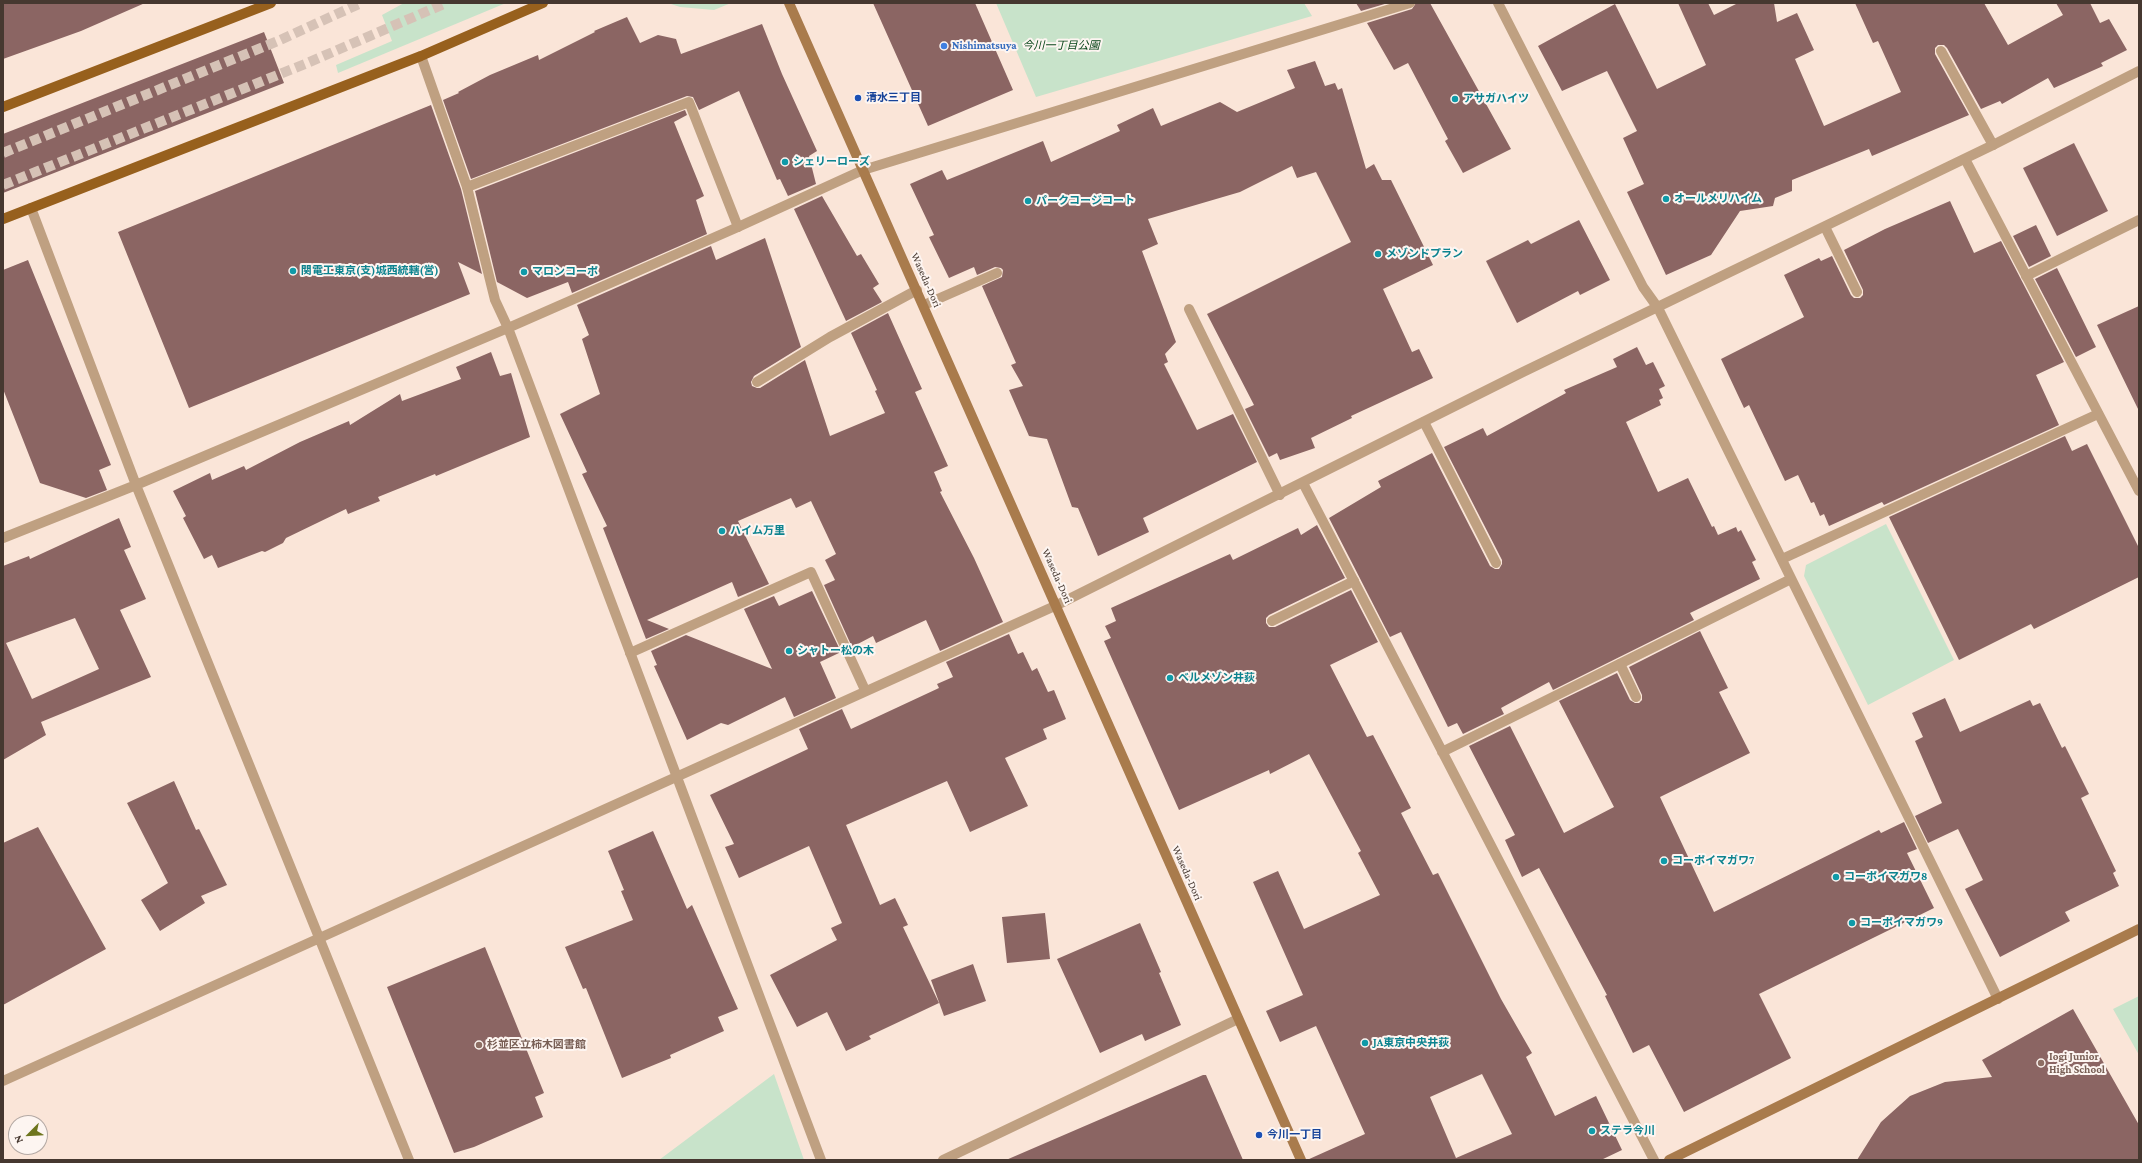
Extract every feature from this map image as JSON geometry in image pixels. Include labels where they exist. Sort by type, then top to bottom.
[{"type":"main road","points":[[3,107],[271,3]]},
{"type":"main road","points":[[3,219],[421,56],[543,3]]},
{"type":"main road","name":"Waseda-Dori","points":[[789,3],[1057,605],[1301,1160]]},
{"type":"main road","points":[[1669,1160],[2139,929]]},
{"type":"street","points":[[3,538],[136,484],[508,328],[864,170],[1410,3]]},
{"type":"street","points":[[1498,3],[1643,286],[1658,308],[1998,999]]},
{"type":"street","points":[[1941,51],[1993,145]]},
{"type":"street","points":[[421,56],[467,187],[495,300],[508,328],[676,778],[821,1160]]},
{"type":"street","points":[[3,1081],[676,778],[865,690],[1057,605],[1424,422],[1965,159],[2139,72]]},
{"type":"street","points":[[467,187],[689,102],[738,227]]},
{"type":"street","points":[[1965,159],[2139,491]]},
{"type":"street","points":[[31,208],[136,484],[320,938],[408,1160]]},
{"type":"street","points":[[2026,276],[2139,220]]},
{"type":"street","points":[[1825,227],[1857,292]]},
{"type":"street","points":[[924,305],[997,273]]},
{"type":"street","points":[[757,382],[830,337],[917,290]]},
{"type":"street","points":[[1189,309],[1280,495]]},
{"type":"street","points":[[1782,559],[2098,414]]},
{"type":"street","points":[[1424,422],[1496,563]]},
{"type":"street","points":[[1303,483],[1654,1160]]},
{"type":"street","points":[[630,653],[811,572],[865,690]]},
{"type":"street","points":[[1442,752],[1791,579]]},
{"type":"street","points":[[1272,621],[1354,581]]},
{"type":"street","points":[[1620,664],[1636,697]]},
{"type":"street","points":[[943,1160],[1238,1019]]},
{"type":"green space","points":[[404,3],[506,3],[338,73],[336,65],[392,41],[382,15]]},
{"type":"green space","points":[[668,3],[731,3],[714,10],[680,7]]},
{"type":"green space","name":"今川一丁目公園","points":[[996,3],[1304,3],[1312,16],[1036,97]]},
{"type":"green space","points":[[1886,524],[1954,660],[1868,705],[1804,576],[1806,565]]},
{"type":"green space","points":[[2139,996],[2139,1055],[2113,1009]]},
{"type":"green space","points":[[774,1074],[804,1160],[659,1160]]},
{"type":"building","points":[[3,3],[145,3],[81,31],[3,59]]},
{"type":"building","name":"Nishimatsuya","points":[[873,3],[975,3],[1013,90],[928,126]]},
{"type":"building","points":[[1356,3],[1388,3],[1361,11]]},
{"type":"building","name":"アサガハイツ","points":[[1416,3],[1430,3],[1511,149],[1463,173],[1445,141],[1448,139],[1408,63],[1394,70],[1367,23],[1412,9]]},
{"type":"building","points":[[1678,3],[1708,3],[1714,15],[1738,3],[1774,3],[1777,22],[1797,13],[1814,50],[1795,59],[1824,126],[1901,92],[1878,41],[1873,43],[1855,3],[1984,3],[2008,45],[2063,15],[2056,3],[2090,3],[2100,23],[2109,19],[2127,50],[2101,63],[2103,66],[2054,88],[2048,78],[2002,104],[2000,101],[1981,109],[1947,48],[1944,45],[1938,45],[1935,48],[1935,54],[1969,115],[1872,156],[1869,149],[1792,180],[1792,191],[1775,198],[1773,206],[1740,211],[1711,255],[1666,275],[1627,192],[1644,184],[1623,138],[1637,131],[1607,71],[1562,91],[1538,46],[1615,4],[1657,89],[1706,65]]},
{"type":"building","points":[[627,17],[640,43],[658,35],[676,39],[681,54],[762,24],[782,74],[817,151],[809,156],[816,184],[788,196],[780,179],[777,180],[739,91],[699,110],[693,97],[687,96],[471,179],[443,100],[459,93],[458,92],[490,75],[538,55],[539,60],[595,32],[594,31]]},
{"type":"building","points":[[264,32],[284,83],[3,193],[3,134]]},
{"type":"building","points":[[1315,61],[1325,86],[1335,83],[1338,90],[1342,88],[1366,169],[1374,164],[1382,180],[1391,180],[1433,265],[1383,289],[1412,352],[1419,349],[1433,378],[1351,416],[1352,418],[1311,438],[1315,448],[1280,460],[1277,453],[1269,457],[1245,409],[1254,405],[1207,314],[1351,242],[1316,172],[1297,178],[1292,166],[1240,192],[1148,219],[1158,244],[1142,251],[1176,342],[1165,354],[1168,362],[1164,364],[1197,430],[1233,414],[1257,462],[1143,518],[1149,532],[1098,556],[1078,508],[1072,507],[1047,439],[1029,436],[1009,390],[1023,386],[1011,365],[1016,363],[982,286],[1002,277],[1003,270],[995,267],[977,275],[974,267],[949,278],[929,237],[934,235],[910,184],[942,170],[947,180],[1043,141],[1051,162],[1120,131],[1117,125],[1153,108],[1161,126],[1220,102],[1237,112],[1295,88],[1287,70]]},
{"type":"building","name":"関電工東京(支)城西統轄(営)","points":[[431,105],[461,189],[482,274],[458,262],[470,294],[189,408],[118,232]]},
{"type":"building","points":[[685,110],[687,115],[674,122],[704,196],[696,200],[707,234],[572,293],[568,282],[527,298],[497,282],[475,191]]},
{"type":"building","points":[[2074,143],[2108,211],[2057,236],[2023,168]]},
{"type":"building","points":[[822,196],[857,256],[861,254],[879,284],[873,288],[882,302],[846,321],[794,209]]},
{"type":"building","points":[[1950,201],[1974,253],[2001,241],[2064,362],[2036,375],[2059,425],[1884,505],[1882,502],[1829,526],[1824,514],[1820,516],[1814,502],[1811,503],[1798,475],[1785,481],[1749,405],[1744,408],[1721,359],[1804,317],[1784,275],[1819,258],[1821,261],[1832,256],[1851,295],[1854,298],[1860,298],[1863,295],[1863,290],[1844,250],[1885,229]]},
{"type":"building","points":[[1579,220],[1610,280],[1580,295],[1578,291],[1517,323],[1486,261],[1528,240],[1531,244]]},
{"type":"building","points":[[2036,225],[2051,256],[2029,267],[2013,236]]},
{"type":"building","points":[[765,238],[801,347],[754,376],[751,382],[752,386],[760,388],[805,360],[830,436],[885,413],[875,391],[877,390],[851,333],[888,313],[922,389],[915,392],[948,466],[934,472],[942,491],[940,492],[974,558],[1003,622],[940,651],[926,620],[876,643],[873,636],[852,647],[824,585],[835,580],[825,560],[836,554],[811,501],[796,508],[791,498],[738,521],[769,584],[738,597],[732,582],[647,620],[669,629],[646,639],[603,528],[607,526],[582,474],[587,472],[560,414],[600,394],[582,339],[589,335],[577,305],[711,246],[716,260]]},
{"type":"building","points":[[28,260],[111,465],[99,470],[107,490],[86,498],[40,483],[3,389],[3,270]]},
{"type":"building","points":[[2057,268],[2096,347],[2076,357],[2035,279]]},
{"type":"building","points":[[2139,306],[2139,411],[2097,325]]},
{"type":"building","points":[[1637,347],[1646,365],[1653,362],[1665,386],[1659,389],[1663,398],[1659,400],[1661,405],[1626,422],[1658,492],[1688,478],[1712,527],[1714,526],[1718,535],[1736,527],[1738,532],[1741,530],[1756,560],[1752,562],[1760,579],[1690,613],[1694,620],[1553,690],[1549,682],[1501,708],[1504,714],[1463,734],[1457,723],[1448,727],[1401,632],[1390,637],[1329,518],[1381,487],[1378,481],[1432,453],[1490,566],[1495,569],[1499,569],[1502,564],[1502,560],[1444,447],[1483,428],[1487,436],[1566,393],[1564,390],[1617,367],[1613,359]]},
{"type":"building","points":[[491,352],[500,376],[511,373],[530,437],[436,476],[435,474],[378,497],[380,501],[348,514],[346,509],[286,538],[283,543],[265,552],[262,551],[218,568],[212,555],[204,559],[183,518],[186,516],[173,491],[210,473],[212,480],[244,466],[246,470],[300,442],[349,421],[350,425],[400,394],[402,401],[461,379],[456,367]]},
{"type":"building","points":[[2065,436],[2072,451],[2087,444],[2139,548],[2139,577],[2034,629],[2031,624],[1959,660],[1889,517]]},
{"type":"building","points":[[119,518],[131,547],[124,550],[146,599],[120,610],[151,677],[41,722],[46,735],[3,760],[3,566],[29,556],[30,559]],"holes":[[[75,618],[99,669],[32,699],[6,643]]]},
{"type":"building","points":[[1317,525],[1345,578],[1269,615],[1266,618],[1266,623],[1269,627],[1275,627],[1351,590],[1378,642],[1330,665],[1367,737],[1373,735],[1411,808],[1401,813],[1433,875],[1438,873],[1501,999],[1532,1053],[1526,1057],[1555,1116],[1596,1096],[1622,1150],[1601,1160],[1307,1160],[1365,1134],[1316,1026],[1280,1042],[1266,1011],[1303,995],[1253,882],[1278,871],[1304,929],[1380,895],[1358,853],[1361,851],[1309,754],[1270,774],[1269,770],[1179,810],[1104,641],[1111,638],[1105,626],[1116,621],[1111,608],[1230,554],[1233,560],[1298,528],[1301,535]],"holes":[[[1482,1074],[1512,1134],[1456,1158],[1430,1097]]]},
{"type":"building","points":[[812,591],[841,652],[820,662],[836,698],[794,717],[785,697],[728,725],[721,723],[687,740],[654,666],[657,665],[651,651],[686,635],[772,669],[744,609],[774,596],[779,606]]},
{"type":"building","points":[[1700,631],[1728,688],[1719,692],[1750,753],[1660,797],[1714,912],[1879,830],[1881,833],[1904,822],[1917,849],[1907,853],[1934,908],[1759,994],[1791,1058],[1684,1112],[1649,1045],[1633,1053],[1605,996],[1607,995],[1539,868],[1522,877],[1505,840],[1515,835],[1469,746],[1510,726],[1564,833],[1614,807],[1559,701],[1617,673],[1630,700],[1635,703],[1639,703],[1642,700],[1642,695],[1629,667]]},
{"type":"building","points":[[1009,634],[1018,654],[1023,652],[1032,671],[1037,668],[1048,692],[1054,690],[1066,719],[1043,729],[1047,739],[1005,758],[1028,806],[970,832],[947,781],[846,825],[880,905],[895,898],[908,925],[903,927],[939,1003],[869,1036],[871,1039],[846,1051],[827,1012],[797,1027],[770,975],[837,940],[831,928],[842,923],[809,846],[739,878],[725,847],[734,844],[710,795],[808,749],[799,729],[842,709],[851,729],[939,688],[937,684],[953,677],[946,662]]},
{"type":"building","points":[[1945,698],[1960,732],[2030,700],[2033,706],[2040,703],[2062,748],[2065,746],[2089,794],[2081,798],[2116,871],[2113,873],[2119,886],[2065,912],[2070,921],[2000,957],[1965,889],[1983,880],[1958,829],[1928,843],[1915,816],[1942,803],[1915,741],[1923,737],[1912,713]]},
{"type":"building","points":[[174,781],[196,830],[199,829],[227,885],[201,896],[205,903],[160,931],[141,900],[168,883],[127,803]]},
{"type":"building","points":[[38,827],[106,949],[3,1005],[3,843]]},
{"type":"building","points":[[653,831],[687,909],[692,905],[738,1009],[718,1017],[724,1031],[670,1055],[671,1058],[622,1078],[586,988],[583,989],[565,947],[633,920],[621,891],[624,890],[608,851]]},
{"type":"building","points":[[1045,913],[1050,959],[1007,963],[1002,917]]},
{"type":"building","points":[[1140,923],[1161,972],[1159,973],[1181,1025],[1145,1041],[1142,1034],[1100,1053],[1057,959]]},
{"type":"building","points":[[485,947],[544,1093],[535,1097],[543,1117],[474,1147],[454,1153],[387,987]]},
{"type":"building","points":[[973,964],[986,1001],[944,1016],[931,980]]},
{"type":"building","name":"Iogi Junior High School","points":[[2073,1009],[2139,1125],[2139,1160],[1857,1160],[1881,1122],[1910,1096],[1945,1082],[1992,1077],[1982,1060]]},
{"type":"building","points":[[1206,1075],[1243,1160],[1006,1160]]},
{"type":"tunnel","points":[[3,153],[278,41],[361,3]]},
{"type":"tunnel","points":[[3,185],[305,64],[446,3]]},
{"type":"place","name":"Nishimatsuya","points":[[944,46]]},
{"type":"place","name":"清水三丁目","points":[[858,98]]},
{"type":"place","name":"アサガハイツ","points":[[1455,99]]},
{"type":"place","name":"シェリーローズ","points":[[785,162]]},
{"type":"place","name":"オールメリハイム","points":[[1666,199]]},
{"type":"place","name":"パークコージコート","points":[[1028,201]]},
{"type":"place","name":"メゾンドプラン","points":[[1378,254]]},
{"type":"place","name":"関電工東京(支)城西統轄(営)","points":[[293,271]]},
{"type":"place","name":"マロンコーポ","points":[[524,272]]},
{"type":"place","name":"ハイム万里","points":[[722,531]]},
{"type":"place","name":"シャトー松の木","points":[[789,651]]},
{"type":"place","name":"ベルメゾン井荻","points":[[1170,678]]},
{"type":"place","name":"コーポイマガワ7","points":[[1664,861]]},
{"type":"place","name":"コーポイマガワ8","points":[[1836,877]]},
{"type":"place","name":"コーポイマガワ9","points":[[1852,923]]},
{"type":"place","name":"JA東京中央井荻","points":[[1365,1043]]},
{"type":"place","name":"杉並区立柿木図書館","points":[[479,1045]]},
{"type":"place","name":"Iogi Junior High School","points":[[2041,1063]]},
{"type":"place","name":"ステラ今川","points":[[1592,1131]]},
{"type":"place","name":"今川一丁目","points":[[1259,1135]]}]
